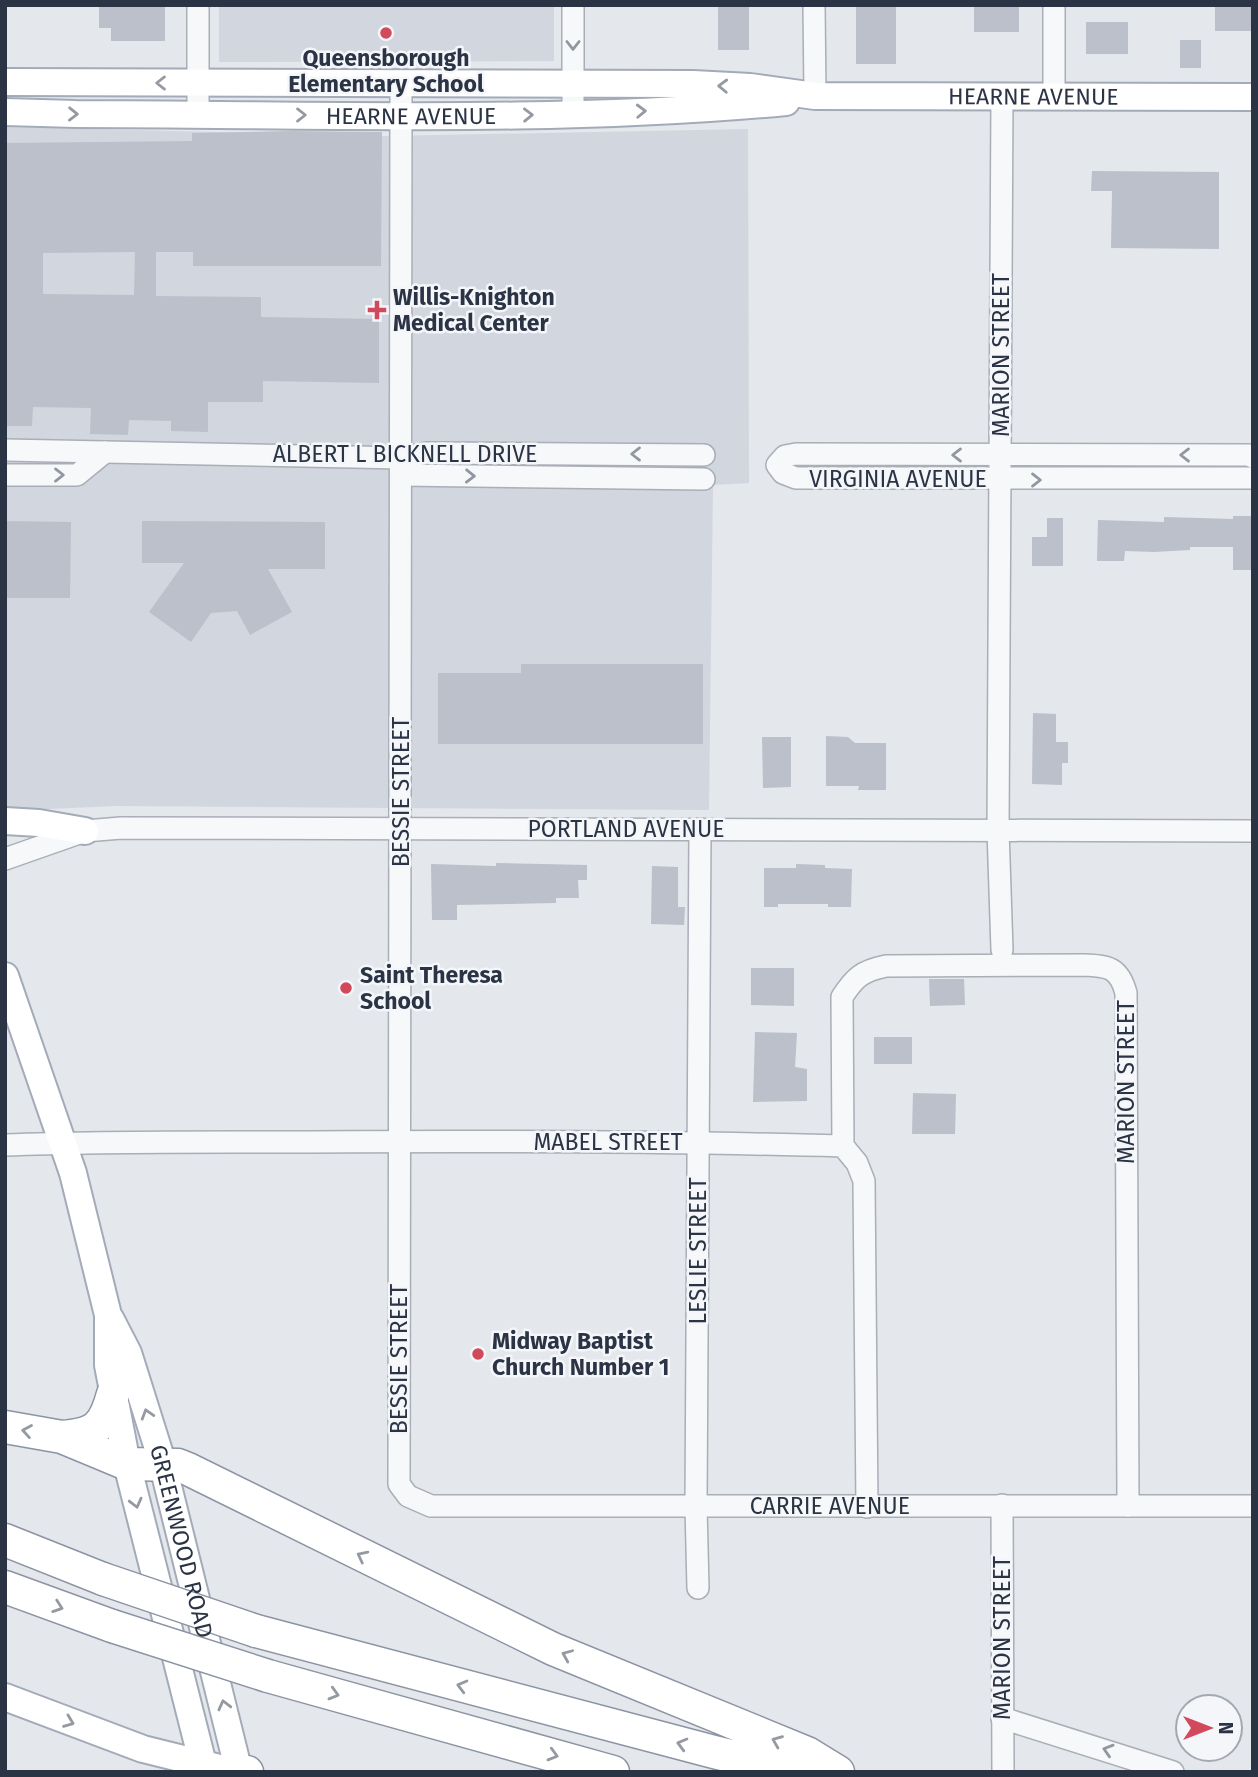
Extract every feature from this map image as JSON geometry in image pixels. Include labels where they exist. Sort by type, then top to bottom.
[{"type":"highway","points":[[62,1437],[90,1433],[108,1411],[113,1394]]},
{"type":"highway","points":[[5,1427],[62,1437],[127,1464],[178,1465],[188,1469],[553,1649],[807,1753],[838,1772]]},
{"type":"highway","points":[[5,1540],[103,1578],[256,1631],[796,1772]]},
{"type":"highway","points":[[5,1587],[112,1626],[268,1676],[613,1772]]},
{"type":"main road","name":"HEARNE AVENUE","points":[[14,82],[573,84],[750,87],[815,96],[1253,97]]},
{"type":"main road","points":[[14,82],[14,112]]},
{"type":"main road","name":"HEARNE AVENUE","points":[[14,112],[198,115],[573,113],[709,108],[785,102],[815,96]]},
{"type":"main road","points":[[5,821],[39,823],[85,831]]},
{"type":"main road","name":"GREENWOOD ROAD","points":[[5,976],[64,1143],[108,1315],[128,1353],[163,1465],[242,1771]]},
{"type":"main road","name":"GREENWOOD ROAD","points":[[108,1315],[108,1365],[127,1464],[204,1769]]},
{"type":"main road","points":[[5,1697],[204,1769],[242,1771]]},
{"type":"street","points":[[198,5],[198,115]]},
{"type":"street","points":[[573,5],[573,113]]},
{"type":"street","points":[[814,5],[815,96]]},
{"type":"street","points":[[1054,5],[1054,96]]},
{"type":"street","name":"BESSIE STREET","points":[[401,84],[399,1485],[408,1496]]},
{"type":"street","name":"MARION STREET","points":[[1002,96],[999,830],[1002,950]]},
{"type":"street","name":"ALBERT L BICKNELL DRIVE","points":[[5,450],[105,452],[704,479]]},
{"type":"street","points":[[5,475],[77,475],[105,452]]},
{"type":"street","name":"ALBERT L BICKNELL DRIVE","points":[[402,467],[427,453],[704,455]]},
{"type":"street","name":"VIRGINIA AVENUE","points":[[1253,457],[796,454],[785,456],[777,465],[783,473],[796,478],[1253,478]]},
{"type":"street","name":"PORTLAND AVENUE","points":[[5,859],[85,831],[121,828],[1253,831]]},
{"type":"street","name":"LESLIE STREET","points":[[698,1588],[696,1507],[700,830]]},
{"type":"street","name":"MARION STREET","points":[[843,1146],[842,998],[852,981],[867,970],[886,966],[1084,965],[1104,966],[1123,979],[1126,993],[1128,1506]]},
{"type":"street","name":"MABEL STREET","points":[[5,1145],[400,1141],[699,1142],[843,1146]]},
{"type":"street","points":[[843,1146],[857,1163],[864,1181],[867,1507]]},
{"type":"street","name":"CARRIE AVENUE","points":[[408,1496],[431,1506],[1253,1506]]},
{"type":"street","name":"MARION STREET","points":[[1002,1505],[1003,1772]]},
{"type":"street","points":[[1002,1718],[1173,1772]]},
{"type":"shaded area","name":"Queensborough Elementary School","points":[[219,5],[554,5],[554,61],[219,62]]},
{"type":"shaded area","name":"Willis-Knighton Medical Center","points":[[5,127],[386,136],[748,129],[749,483],[713,485],[709,810],[115,806],[5,811]]},
{"type":"building","points":[[99,5],[165,5],[165,41],[111,41],[111,28],[99,28]]},
{"type":"building","points":[[718,5],[749,5],[749,50],[718,50]]},
{"type":"building","points":[[856,5],[896,5],[896,64],[856,64]]},
{"type":"building","points":[[974,6],[1019,6],[1019,32],[974,32]]},
{"type":"building","points":[[1215,7],[1253,7],[1253,31],[1215,31]]},
{"type":"building","points":[[1086,22],[1128,22],[1128,54],[1086,54]]},
{"type":"building","points":[[1180,40],[1201,40],[1201,68],[1180,68]]},
{"type":"building","points":[[382,132],[381,266],[193,266],[193,252],[156,252],[156,296],[261,297],[261,317],[379,319],[379,383],[263,381],[263,402],[208,402],[208,432],[171,431],[171,421],[129,420],[128,435],[90,434],[91,408],[33,407],[32,426],[5,426],[5,143],[192,141],[192,133]],"holes":[[[135,252],[134,295],[43,294],[43,253]]]},
{"type":"building","points":[[1092,171],[1219,172],[1219,249],[1111,248],[1112,191],[1091,191]]},
{"type":"building","points":[[1233,516],[1253,516],[1253,570],[1233,570],[1233,547],[1125,551],[1124,561],[1097,561],[1098,520],[1164,522],[1164,517],[1233,519]]},
{"type":"building","points":[[1047,518],[1063,518],[1063,566],[1032,566],[1032,537],[1047,537]]},
{"type":"building","points":[[5,521],[71,522],[70,598],[5,598]]},
{"type":"building","points":[[142,521],[325,522],[325,569],[268,569],[292,612],[250,635],[237,611],[211,613],[191,642],[149,612],[184,563],[142,563]]},
{"type":"building","points":[[521,664],[703,664],[703,744],[438,744],[438,673],[521,673]]},
{"type":"building","points":[[1033,713],[1056,714],[1056,742],[1068,742],[1068,763],[1062,763],[1062,785],[1032,784]]},
{"type":"building","points":[[826,736],[848,737],[855,743],[886,743],[886,790],[858,790],[859,786],[826,786]]},
{"type":"building","points":[[762,737],[791,737],[791,787],[763,788]]},
{"type":"building","points":[[496,863],[587,865],[587,880],[578,880],[579,898],[556,898],[556,903],[457,905],[457,920],[432,920],[431,864],[496,866]]},
{"type":"building","points":[[796,864],[852,869],[851,907],[778,904],[778,907],[764,907],[764,868],[796,868]]},
{"type":"building","points":[[652,866],[678,867],[678,907],[685,907],[684,925],[651,924]]},
{"type":"building","points":[[751,968],[794,968],[794,1006],[751,1005]]},
{"type":"building","points":[[929,979],[964,979],[965,1005],[930,1006]]},
{"type":"building","points":[[755,1032],[797,1033],[795,1067],[807,1069],[807,1101],[753,1102]]},
{"type":"building","points":[[874,1037],[912,1037],[912,1064],[874,1064]]},
{"type":"building","points":[[913,1093],[956,1094],[955,1134],[912,1134]]},
{"type":"place","name":"Queensborough Elementary School","points":[[386,33]]},
{"type":"place","name":"Willis-Knighton Medical Center","points":[[377,310]]},
{"type":"place","name":"Saint Theresa School","points":[[346,988]]},
{"type":"place","name":"Midway Baptist Church Number 1","points":[[478,1354]]}]
